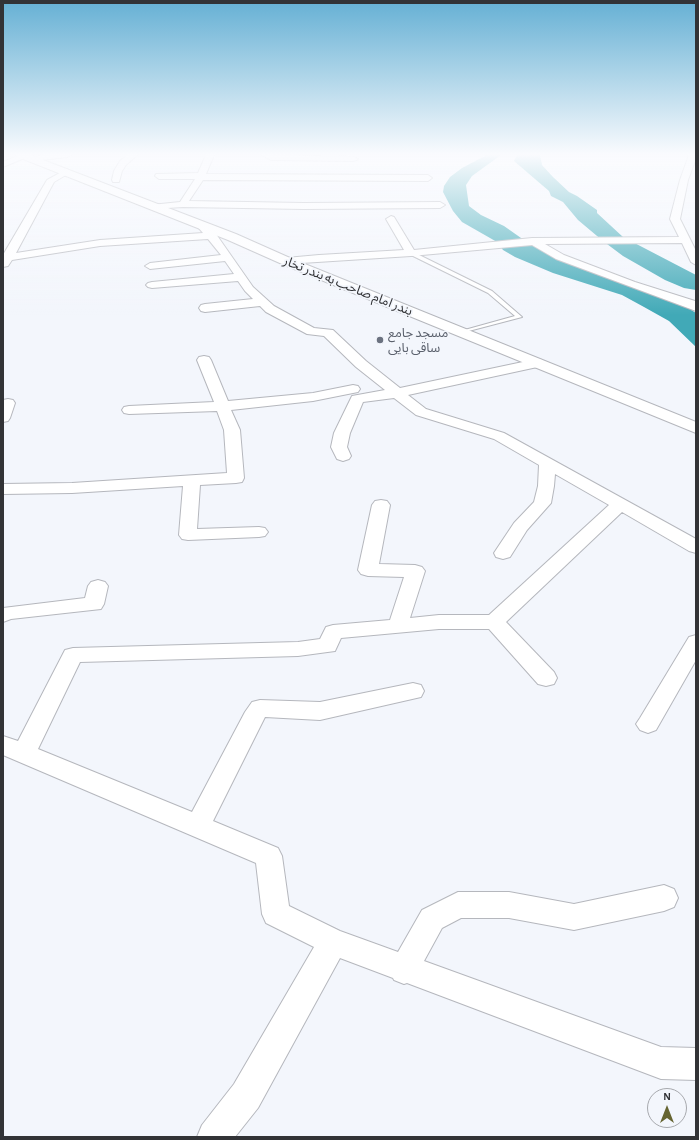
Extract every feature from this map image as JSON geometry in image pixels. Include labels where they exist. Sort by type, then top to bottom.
[{"type":"main road","name":"بندر امام صاحب به بندر تخار","points":[[157,208],[207,231],[232,237],[286,261],[696,428]]},
{"type":"street","points":[[5,260],[35,208]]},
{"type":"street","points":[[679,208],[675,218],[695,257]]},
{"type":"street","points":[[391,220],[411,253]]},
{"type":"street","points":[[5,260],[100,243],[207,231],[228,257],[249,289],[270,310],[311,331],[328,333],[361,364],[421,412],[499,436],[696,547]]},
{"type":"street","points":[[286,261],[411,253],[532,241],[598,239],[686,240]]},
{"type":"street","points":[[532,241],[560,257],[696,307]]},
{"type":"street","points":[[150,266],[228,257]]},
{"type":"street","points":[[152,286],[241,277]]},
{"type":"street","points":[[205,308],[262,302]]},
{"type":"street","points":[[3,489],[72,488],[236,478],[232,430],[204,360]]},
{"type":"street","points":[[343,456],[339,447],[342,433],[357,399],[537,363]]},
{"type":"street","points":[[129,410],[246,405],[313,397],[353,389]]},
{"type":"street","points":[[3,418],[8,403]]},
{"type":"street","points":[[503,553],[520,527],[542,503],[546,486],[547,463]]},
{"type":"street","points":[[192,480],[188,535],[259,532]]},
{"type":"street","points":[[621,504],[494,622],[439,622],[334,632],[328,646],[298,649],[73,656],[13,749],[270,856],[276,914],[333,942],[404,970],[661,1063],[696,1064]]},
{"type":"street","points":[[381,505],[368,570],[416,571],[398,625]]},
{"type":"street","points":[[3,615],[8,613],[94,604],[98,586]]},
{"type":"street","points":[[494,622],[546,678]]},
{"type":"street","points":[[648,724],[696,642]]},
{"type":"street","points":[[198,826],[256,712],[260,708],[320,712],[413,691]]},
{"type":"street","points":[[404,970],[432,918],[458,905],[509,905],[574,917],[664,898]]},
{"type":"street","points":[[214,1137],[246,1096],[333,942]]},
{"type":"lane","points":[[411,253],[490,292],[519,317],[463,332]]},
{"type":"water","points":[[452,208],[472,208],[481,215],[504,226],[531,245],[554,257],[677,301],[696,313],[696,347],[669,321],[622,295],[553,273],[515,257],[503,250],[497,242],[462,222]]},
{"type":"water","points":[[568,208],[594,208],[597,210],[597,213],[623,237],[696,275],[696,290],[684,288],[665,280],[623,256],[578,220]]},
{"type":"place","name":"مسجد جامع ساقی بایی","points":[[380,340]]}]
